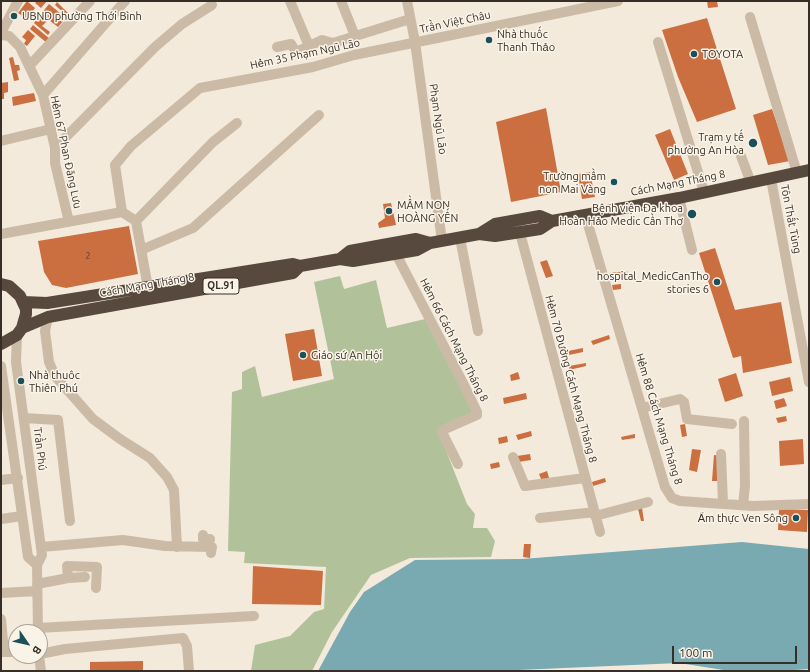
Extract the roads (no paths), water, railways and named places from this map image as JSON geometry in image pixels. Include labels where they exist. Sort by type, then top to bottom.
[{"type":"highway","name":"Cách Mạng Tháng 8","points":[[24,302],[46,303],[293,264],[300,266],[340,259],[353,261],[396,254],[418,250],[430,243],[480,234],[495,236],[520,233],[540,229],[552,221],[679,198],[803,172]]},
{"type":"highway","name":"Cách Mạng Tháng 8","points":[[480,234],[495,224],[540,216],[552,221]]},
{"type":"highway","name":"Cách Mạng Tháng 8","points":[[340,259],[350,251],[416,239],[430,243]]},
{"type":"highway","name":"Cách Mạng Tháng 8","points":[[1,344],[20,331],[48,317],[294,273],[300,266]]},
{"type":"highway","points":[[1,282],[15,290],[24,302],[26,314],[20,331]]},
{"type":"street","points":[[1,34],[18,1]]},
{"type":"street","points":[[30,65],[90,1]]},
{"type":"street","points":[[43,96],[125,1]]},
{"type":"street","points":[[290,1],[309,46]]},
{"type":"street","points":[[341,1],[355,36]]},
{"type":"street","name":"Phạm Ngũ Lão","points":[[407,1],[415,42],[442,241]]},
{"type":"street","name":"Trần Việt Châu","points":[[415,42],[581,4],[618,1]]},
{"type":"street","points":[[55,148],[154,47],[182,24],[212,5]]},
{"type":"street","points":[[750,17],[803,172]]},
{"type":"street","points":[[277,47],[291,44],[296,52],[322,40],[333,43],[410,19]]},
{"type":"street","name":"Hẻm 67 Phan Đăng Lưu","points":[[1,34],[9,36],[20,47],[30,65],[43,96],[55,148],[55,162],[69,222]]},
{"type":"street","name":"Hẻm 35 Phạm Ngũ Lão","points":[[122,212],[115,165],[131,146],[200,88],[313,66],[354,55],[415,42]]},
{"type":"street","points":[[658,42],[704,192]]},
{"type":"street","points":[[141,250],[193,228],[319,115]]},
{"type":"street","points":[[136,221],[213,142],[238,123]]},
{"type":"street","points":[[1,141],[51,129]]},
{"type":"street","points":[[741,156],[751,183]]},
{"type":"street","name":"Tôn Thất Tùng","points":[[771,179],[809,382]]},
{"type":"street","points":[[679,198],[692,250]]},
{"type":"street","points":[[1,234],[122,212],[136,221],[148,288]]},
{"type":"street","name":"Hẻm 88 Cách Mạng Tháng 8","points":[[586,214],[665,487],[672,498],[680,501],[743,505],[809,504]]},
{"type":"street","name":"Hẻm 70 Đường Cách Mạng Tháng 8","points":[[520,233],[600,532]]},
{"type":"street","points":[[460,238],[478,331]]},
{"type":"street","name":"Hẻm 66 Cách Mạng Tháng 8","points":[[396,254],[477,412],[476,415],[443,430],[442,432],[458,464]]},
{"type":"street","points":[[48,317],[45,331],[49,362],[55,376],[93,419],[120,439],[150,458],[167,477],[174,490],[177,547]]},
{"type":"street","name":"Trần Phú","points":[[20,331],[16,362],[42,555],[37,565],[38,624]]},
{"type":"street","points":[[1,366],[28,557],[37,565]]},
{"type":"street","points":[[642,408],[680,399],[684,402],[687,419],[732,424]]},
{"type":"street","points":[[24,418],[58,420],[70,521]]},
{"type":"street","points":[[743,505],[745,486],[744,421]]},
{"type":"street","points":[[721,454],[722,503]]},
{"type":"street","points":[[512,457],[525,486],[585,478]]},
{"type":"street","points":[[1,480],[18,478]]},
{"type":"street","points":[[540,518],[595,514],[648,502]]},
{"type":"street","points":[[1,519],[22,516]]},
{"type":"street","points":[[40,547],[123,540],[210,550],[210,539],[203,539],[203,535]]},
{"type":"street","points":[[68,578],[67,566],[97,567],[96,588]]},
{"type":"street","points":[[1,593],[37,587],[68,578],[86,577]]},
{"type":"street","points":[[48,629],[254,616]]},
{"type":"street","points":[[1,619],[3,652]]},
{"type":"street","points":[[48,653],[65,649],[184,638],[186,641],[189,671]]},
{"type":"water","points":[[742,542],[809,549],[809,669],[781,671],[730,671],[679,663],[495,671],[318,671],[350,612],[364,592],[415,560],[522,559]]},
{"type":"place","name":"UBND phường Thới Bình","points":[[14,16]]},
{"type":"place","name":"Nhà thuốc Thanh Thảo","points":[[489,40]]},
{"type":"place","name":"TOYOTA","points":[[694,54]]},
{"type":"place","name":"Trạm y tế phường An Hòa","points":[[753,143]]},
{"type":"place","name":"Trường mầm non Mai Vàng","points":[[614,182]]},
{"type":"place","name":"MẦM NON HOÀNG YẾN","points":[[389,211]]},
{"type":"place","name":"Bệnh viện Đa khoa Hoàn Hảo Medic Cần Thơ","points":[[692,214]]},
{"type":"place","name":"hospital_MedicCanTho stories 6","points":[[717,282]]},
{"type":"place","name":"Giáo sứ An Hội","points":[[303,355]]},
{"type":"place","name":"Nhà thuôc Thiên Phú","points":[[21,381]]},
{"type":"place","name":"Ẩm thực Ven Sông","points":[[796,518]]}]
